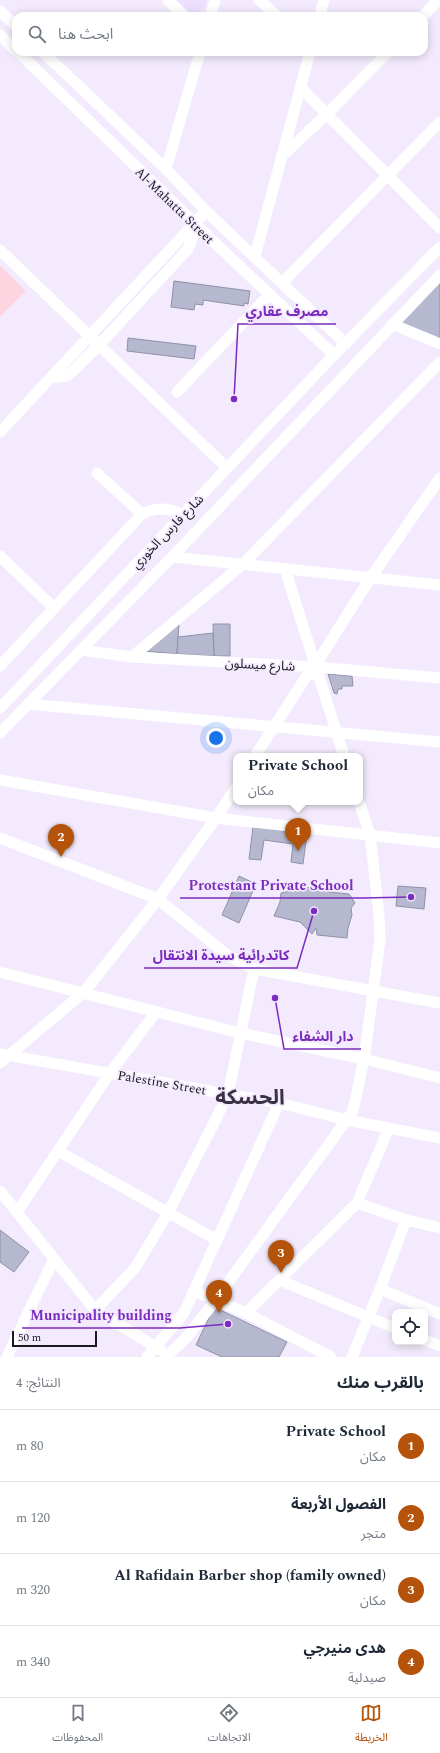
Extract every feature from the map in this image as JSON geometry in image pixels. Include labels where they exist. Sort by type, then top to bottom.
[{"type":"street","points":[[168,0],[180,12]]},
{"type":"street","points":[[211,12],[215,0]]},
{"type":"street","points":[[259,0],[272,12]]},
{"type":"street","points":[[321,12],[324,0]]},
{"type":"street","points":[[427,12],[435,4]]},
{"type":"street","points":[[0,11],[12,22]]},
{"type":"street","name":"Al-Mahatta Street","points":[[0,35],[12,46]]},
{"type":"street","name":"Al-Mahatta Street","points":[[22,56],[195,224],[334,355]]},
{"type":"street","name":"Al-Mahatta Street","points":[[47,56],[166,169],[206,211],[283,282],[346,344]]},
{"type":"street","points":[[166,169],[199,56]]},
{"type":"street","points":[[255,256],[309,56]]},
{"type":"street","points":[[282,155],[327,114],[384,56]]},
{"type":"street","points":[[300,87],[440,228]]},
{"type":"street","points":[[283,282],[440,122]]},
{"type":"street","points":[[0,432],[206,211]]},
{"type":"street","points":[[51,378],[67,376],[99,345],[188,249],[193,236],[195,224]]},
{"type":"street","name":"شارع فارس الخوري","points":[[0,708],[334,355],[440,247]]},
{"type":"street","points":[[0,250],[227,468]]},
{"type":"street","points":[[0,733],[172,557],[440,275]]},
{"type":"street","points":[[177,392],[270,294]]},
{"type":"street","points":[[392,324],[440,344]]},
{"type":"street","points":[[132,657],[243,564],[440,362]]},
{"type":"street","points":[[97,473],[142,514]]},
{"type":"street","points":[[258,753],[306,678],[317,667],[320,658],[371,577],[440,478]]},
{"type":"street","points":[[0,666],[142,514],[153,509],[165,508],[183,515]]},
{"type":"street","points":[[0,556],[54,608]]},
{"type":"street","points":[[172,557],[440,585]]},
{"type":"street","points":[[285,568],[343,753]]},
{"type":"street","name":"شارع ميسلون","points":[[81,650],[132,657],[317,667],[440,678]]},
{"type":"street","points":[[28,704],[337,734],[440,742]]},
{"type":"street","points":[[0,780],[216,818],[440,843]]},
{"type":"street","points":[[3,1058],[84,992],[158,899],[233,792]]},
{"type":"street","points":[[0,1191],[95,1310],[169,1356],[186,1338],[353,1111],[364,1059],[379,952],[380,928],[370,834],[360,805]]},
{"type":"street","points":[[0,838],[158,899],[227,955],[254,969],[440,1003]]},
{"type":"street","points":[[95,1310],[135,1268],[168,1213],[228,1094],[254,969]]},
{"type":"street","points":[[0,972],[84,992],[240,1033],[364,1059],[440,1078]]},
{"type":"street","points":[[17,1212],[110,1073],[156,1012]]},
{"type":"street","name":"Palestine Street","points":[[3,1058],[110,1073],[279,1103],[347,1120],[440,1138]]},
{"type":"street","points":[[147,1357],[184,1313],[279,1103]]},
{"type":"street","points":[[246,1313],[357,1203],[389,1128]]},
{"type":"street","points":[[58,1151],[217,1240]]},
{"type":"street","points":[[357,1203],[406,1220],[440,1228]]},
{"type":"street","points":[[352,1357],[406,1220]]},
{"type":"street","points":[[7,1357],[54,1259]]},
{"type":"street","points":[[280,1280],[392,1327]]},
{"type":"street","points":[[380,1288],[440,1314]]},
{"type":"street","points":[[194,1290],[246,1313],[331,1357]]},
{"type":"street","points":[[428,1341],[440,1346]]},
{"type":"shaded area","points":[[177,0],[207,0],[205,6],[199,12],[188,11]]},
{"type":"shaded area","points":[[1,266],[26,291],[0,317],[0,267]]},
{"type":"building","points":[[440,275],[440,344],[392,324]]},
{"type":"building","points":[[174,281],[250,291],[248,304],[244,303],[244,306],[203,300],[203,305],[195,304],[194,310],[171,307]]},
{"type":"building","points":[[128,338],[196,346],[194,359],[127,351]]},
{"type":"building","points":[[179,624],[177,654],[143,651]]},
{"type":"building","points":[[213,624],[230,624],[230,656],[214,656]]},
{"type":"building","points":[[213,633],[214,656],[177,654],[178,637]]},
{"type":"building","points":[[328,674],[352,676],[353,686],[342,686],[342,689],[338,689],[337,694],[334,693]]},
{"type":"building","points":[[253,827],[307,834],[303,864],[291,862],[293,844],[264,840],[261,860],[249,859]]},
{"type":"building","points":[[239,876],[256,884],[239,923],[222,915]]},
{"type":"building","points":[[320,885],[329,892],[349,894],[355,903],[351,908],[352,915],[347,938],[317,935],[316,928],[312,934],[300,922],[274,916],[280,902],[281,893]]},
{"type":"building","points":[[398,886],[426,888],[424,909],[396,906]]},
{"type":"building","points":[[0,1230],[29,1252],[14,1272],[0,1262]]},
{"type":"building","points":[[214,1307],[287,1342],[279,1357],[222,1357],[196,1345]]},
{"type":"place","name":"مصرف عقاري","points":[[234,399]]},
{"type":"place","name":"Private School","points":[[298,851]]},
{"type":"place","name":"الفصول الأربعة","points":[[61,857]]},
{"type":"place","name":"Protestant Private School","points":[[411,897]]},
{"type":"place","name":"كاتدرائية سيدة الانتقال","points":[[314,911]]},
{"type":"place","name":"دار الشفاء","points":[[275,998]]},
{"type":"place","name":"Al Rafidain Barber shop (family owned)","points":[[281,1273]]},
{"type":"place","name":"هدى منيرجي","points":[[219,1313]]},
{"type":"place","name":"Municipality building","points":[[228,1324]]},
{"type":"district","name":"الحسكة","points":[[250,1097]]}]
